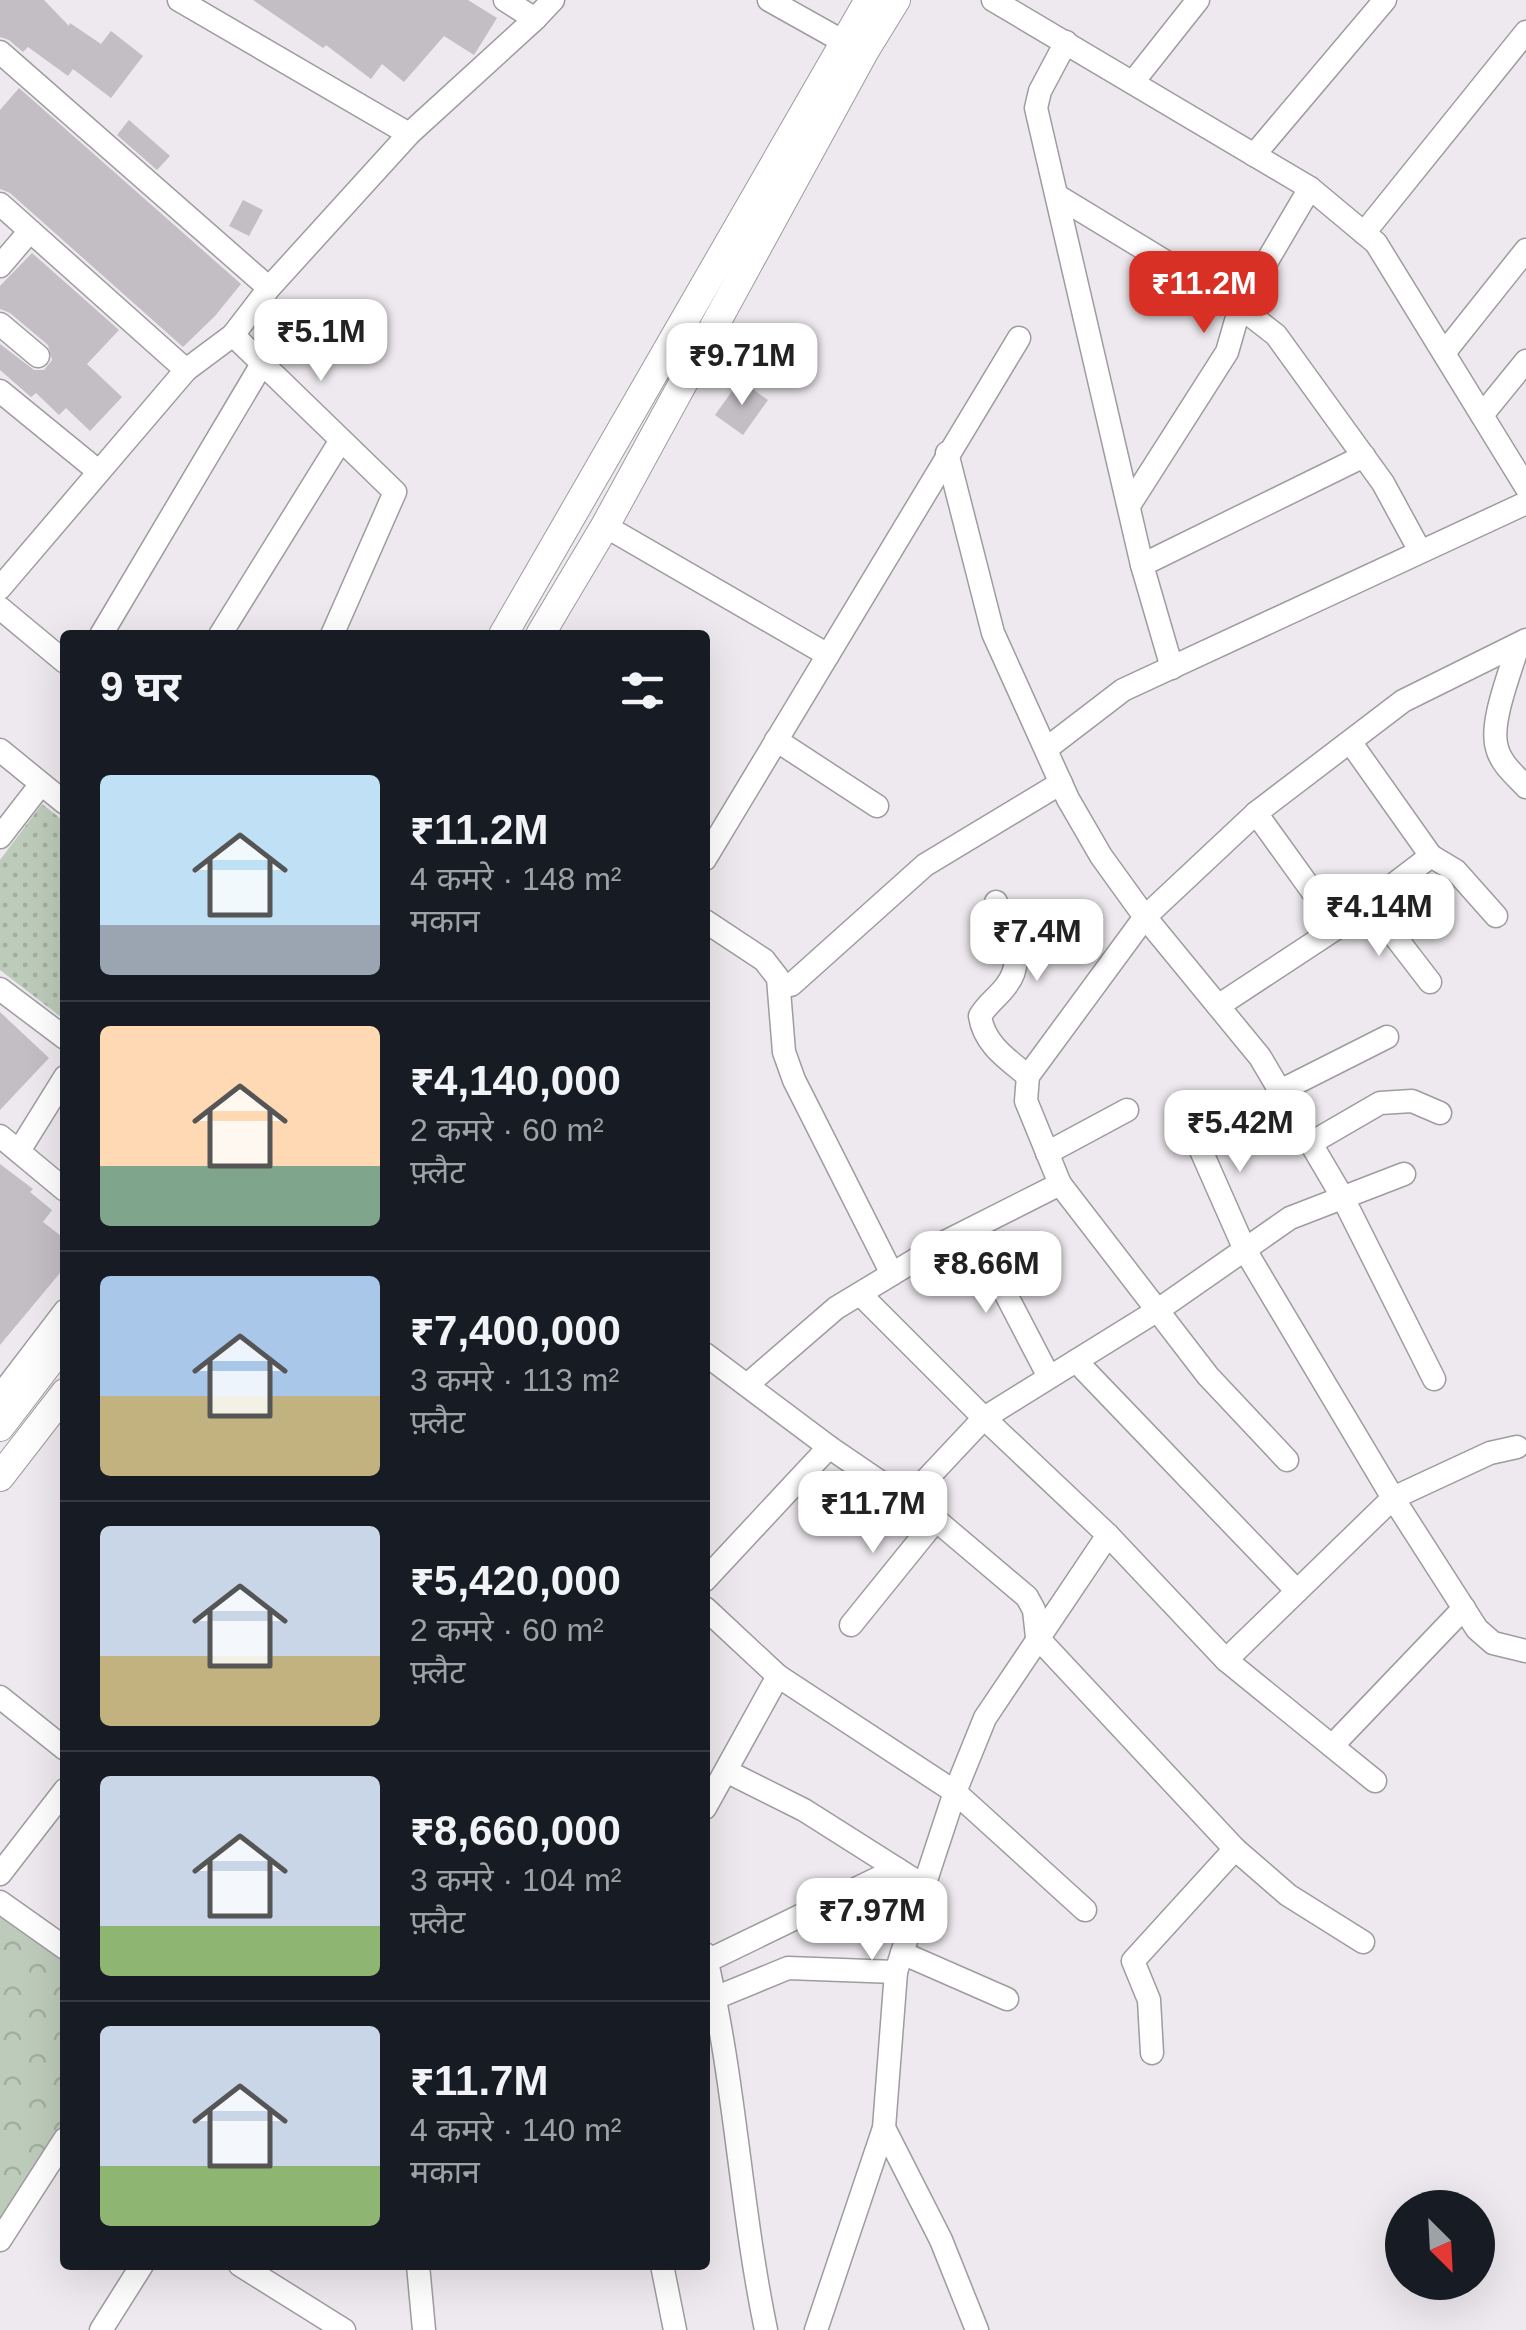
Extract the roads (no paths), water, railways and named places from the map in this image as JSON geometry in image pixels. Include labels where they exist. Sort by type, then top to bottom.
[{"type":"main road","points":[[506,630],[869,0]]},
{"type":"main road","points":[[543,630],[605,526],[896,0]]},
{"type":"main road","points":[[0,1427],[60,1349]]},
{"type":"main road","points":[[0,1476],[60,1399]]},
{"type":"street","points":[[179,0],[410,134]]},
{"type":"street","points":[[506,0],[535,20]]},
{"type":"street","points":[[0,588],[186,370],[232,336],[269,288],[410,134],[553,0]]},
{"type":"street","points":[[770,0],[844,42]]},
{"type":"street","points":[[993,0],[1310,188],[1376,243],[1526,487]]},
{"type":"street","points":[[1133,82],[1198,0]]},
{"type":"street","points":[[1254,155],[1384,0]]},
{"type":"street","points":[[1364,233],[1526,32]]},
{"type":"street","points":[[1066,42],[1040,90],[1036,108],[1142,565],[1172,668]]},
{"type":"street","points":[[0,52],[269,288]]},
{"type":"street","points":[[1130,504],[1226,352],[1240,307],[1310,188]]},
{"type":"street","points":[[1059,197],[1240,307],[1276,335],[1383,483],[1420,551]]},
{"type":"street","points":[[0,204],[186,370]]},
{"type":"street","points":[[0,266],[30,231]]},
{"type":"street","points":[[1444,353],[1526,250]]},
{"type":"street","points":[[0,324],[38,356]]},
{"type":"street","points":[[232,336],[395,492],[334,630]]},
{"type":"street","points":[[710,851],[1019,338]]},
{"type":"street","points":[[1482,415],[1526,361]]},
{"type":"street","points":[[104,630],[262,364]]},
{"type":"street","points":[[0,391],[98,471]]},
{"type":"street","points":[[223,630],[340,440]]},
{"type":"street","points":[[947,453],[993,633],[1058,775],[1101,856],[1145,917],[1260,1057],[1343,1198],[1434,1379]]},
{"type":"street","points":[[1142,565],[1364,456]]},
{"type":"street","points":[[778,975],[925,865],[1058,775],[1122,690],[1526,503]]},
{"type":"street","points":[[605,526],[828,656]]},
{"type":"street","points":[[5,622],[60,659]]},
{"type":"street","points":[[1287,1460],[1208,1376],[1060,1184],[1026,1102],[1028,1076],[1145,917],[1256,813],[1403,702],[1522,642]]},
{"type":"street","points":[[1522,642],[1494,731],[1502,762],[1526,787]]},
{"type":"street","points":[[776,740],[877,806]]},
{"type":"street","points":[[1351,743],[1432,856],[1456,871],[1496,916]]},
{"type":"street","points":[[0,750],[60,800]]},
{"type":"street","points":[[0,837],[41,784]]},
{"type":"street","points":[[1256,813],[1338,927]]},
{"type":"street","points":[[1218,1006],[1338,927],[1432,856]]},
{"type":"street","points":[[996,902],[1012,936],[1017,960],[1008,984],[980,1016],[982,1029],[1005,1058],[1028,1076]]},
{"type":"street","points":[[1370,904],[1430,982]]},
{"type":"street","points":[[710,925],[778,975],[784,1052],[794,1080],[892,1274]]},
{"type":"street","points":[[0,989],[60,1034]]},
{"type":"street","points":[[1280,1091],[1387,1037]]},
{"type":"street","points":[[19,1151],[60,1085]]},
{"type":"street","points":[[1310,1143],[1380,1104],[1412,1100],[1440,1114]]},
{"type":"street","points":[[1048,1153],[1127,1110]]},
{"type":"street","points":[[1188,1121],[1245,1250],[1393,1498],[1477,1629],[1493,1643],[1526,1651]]},
{"type":"street","points":[[0,1136],[60,1186]]},
{"type":"street","points":[[908,1500],[984,1418],[1158,1310],[1290,1218],[1404,1174]]},
{"type":"street","points":[[747,1386],[836,1308],[1060,1184]]},
{"type":"street","points":[[972,1230],[1049,1378]]},
{"type":"street","points":[[860,1294],[1108,1535],[1226,1660],[1375,1781]]},
{"type":"street","points":[[0,1396],[60,1318]]},
{"type":"street","points":[[710,1358],[829,1448],[936,1520],[1027,1597],[1034,1610],[1037,1637],[1234,1849],[1288,1895],[1362,1942]]},
{"type":"street","points":[[1076,1361],[1298,1591]]},
{"type":"street","points":[[1226,1660],[1393,1498],[1490,1453],[1518,1447]]},
{"type":"street","points":[[710,1574],[829,1448]]},
{"type":"street","points":[[851,1624],[936,1520]]},
{"type":"street","points":[[816,2330],[884,2128],[900,1962],[954,1792],[984,1718],[1108,1535]]},
{"type":"street","points":[[1332,1746],[1464,1608]]},
{"type":"street","points":[[710,1613],[778,1676],[954,1792],[1086,1910]]},
{"type":"street","points":[[710,1799],[778,1676]]},
{"type":"street","points":[[0,1697],[60,1744]]},
{"type":"street","points":[[726,1771],[804,1810],[924,1886]]},
{"type":"street","points":[[0,1874],[60,1796]]},
{"type":"street","points":[[1152,2053],[1149,2000],[1134,1961],[1234,1849]]},
{"type":"street","points":[[710,1957],[898,1869]]},
{"type":"street","points":[[0,1902],[60,1944]]},
{"type":"street","points":[[714,1998],[788,1968],[900,1962],[1006,1999]]},
{"type":"street","points":[[710,1978],[728,2077],[747,2234],[766,2330]]},
{"type":"street","points":[[710,2082],[728,2077]]},
{"type":"street","points":[[884,2128],[941,2240],[976,2330]]},
{"type":"street","points":[[0,2240],[60,2147]]},
{"type":"street","points":[[101,2330],[139,2270]]},
{"type":"street","points":[[248,2270],[344,2330]]},
{"type":"street","points":[[418,2270],[424,2330]]},
{"type":"street","points":[[663,2270],[675,2330]]}]
